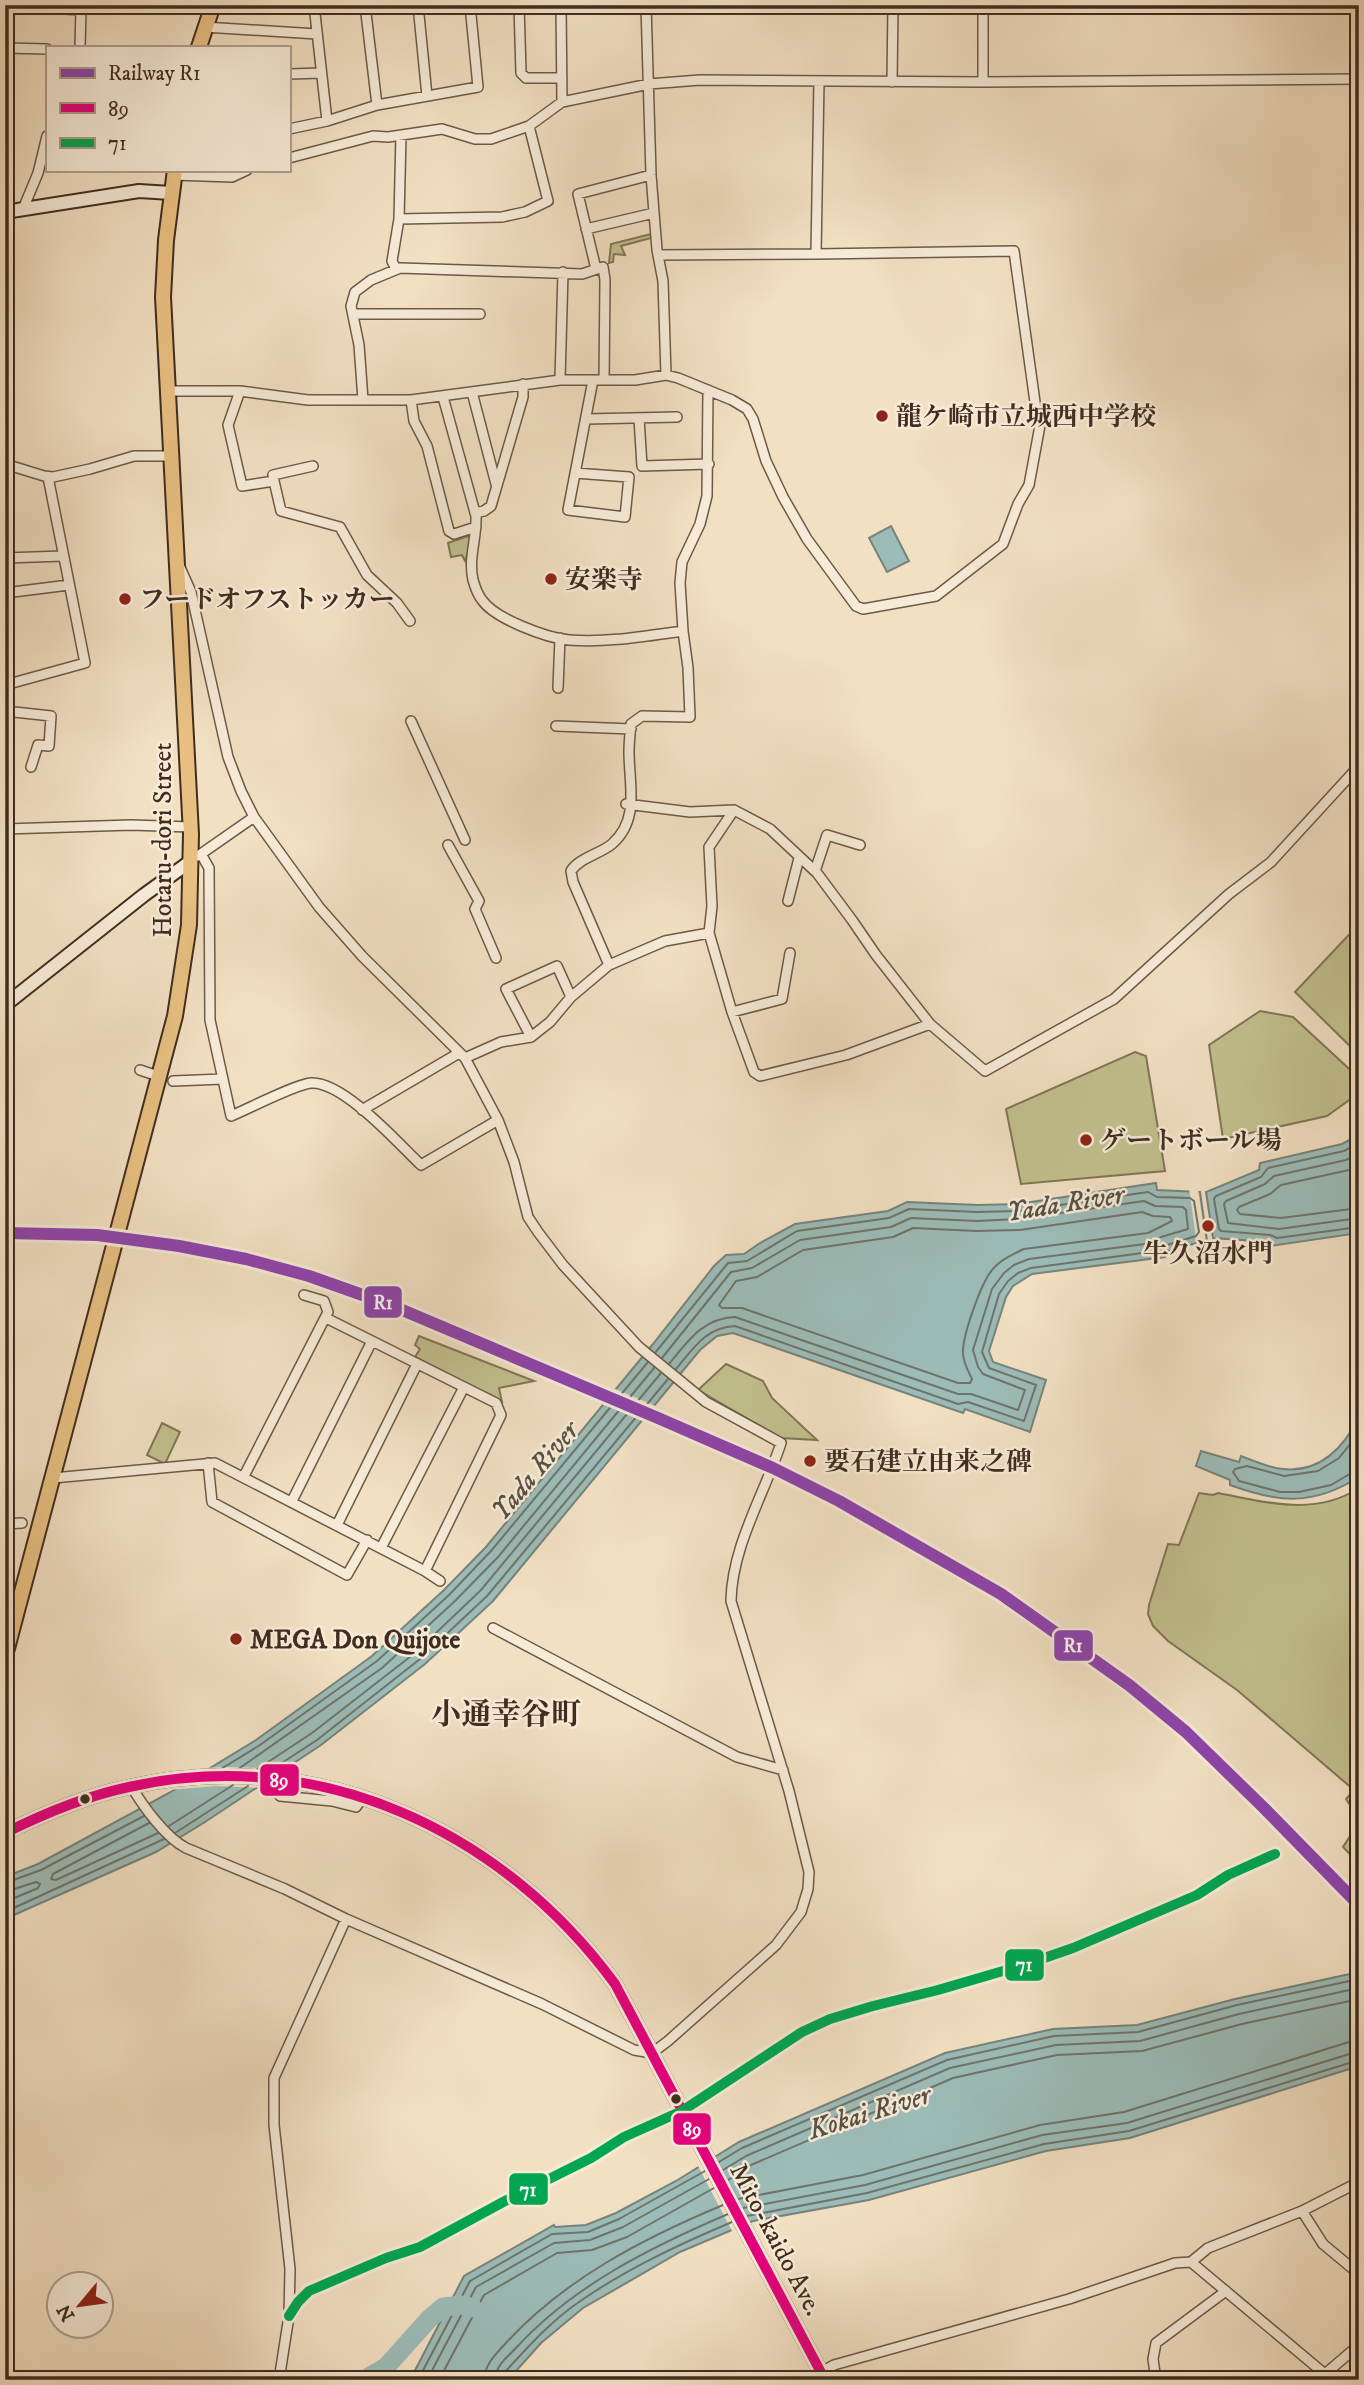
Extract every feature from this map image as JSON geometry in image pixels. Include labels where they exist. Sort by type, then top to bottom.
[{"type":"main road","points":[[198,46],[214,5]]},
{"type":"main road","name":"Hotaru-dori Street","points":[[5,1656],[175,1016],[189,925],[196,857],[191,827],[163,297],[174,173]]},
{"type":"main road","points":[[6,212],[139,191],[171,193]]},
{"type":"main road","points":[[5,1005],[196,857]]},
{"type":"main road","name":"Mito-kaido Ave.","points":[[5,1833],[83,1800],[131,1786],[170,1780],[260,1777],[363,1797],[457,1839],[489,1860],[544,1902],[576,1935],[615,1984],[823,2376]]},
{"type":"street","points":[[314,5],[327,121]]},
{"type":"street","points":[[365,5],[377,105]]},
{"type":"street","points":[[418,5],[427,96]]},
{"type":"street","points":[[290,129],[327,121],[377,105],[478,87],[470,5]]},
{"type":"street","points":[[519,5],[521,73],[526,78],[562,78]]},
{"type":"street","points":[[561,5],[562,102]]},
{"type":"street","points":[[646,5],[651,175],[663,281],[666,374]]},
{"type":"street","points":[[892,82],[893,5]]},
{"type":"street","points":[[983,5],[983,82]]},
{"type":"street","points":[[5,9],[81,8],[80,46]]},
{"type":"street","points":[[204,27],[317,34]]},
{"type":"street","points":[[5,48],[46,49]]},
{"type":"street","points":[[290,74],[321,73]]},
{"type":"street","points":[[290,158],[373,136],[442,129],[483,139],[503,136],[529,126],[562,102],[649,84],[699,80],[983,82],[1359,79]]},
{"type":"street","points":[[816,254],[819,81]]},
{"type":"street","points":[[398,219],[502,217],[525,212],[548,201],[529,126]]},
{"type":"street","points":[[396,269],[392,261],[398,219],[401,135]]},
{"type":"street","points":[[23,209],[38,173],[46,140]]},
{"type":"street","points":[[174,173],[232,177],[243,172]]},
{"type":"street","points":[[596,269],[578,194],[651,175]]},
{"type":"street","points":[[5,224],[6,212]]},
{"type":"street","points":[[586,229],[654,213]]},
{"type":"street","points":[[169,391],[240,391],[308,400],[411,400],[560,380],[635,380],[666,374],[732,400],[747,409],[753,419],[766,461],[789,508],[807,539],[860,608],[936,596],[1003,544],[1029,485],[1041,420],[1036,409],[1014,251],[658,255]]},
{"type":"street","points":[[363,400],[352,298],[355,292],[370,280],[396,269],[582,274],[603,267],[605,280],[598,380],[586,419],[575,473],[568,510],[625,517],[629,477],[575,473]]},
{"type":"street","points":[[560,380],[563,272]]},
{"type":"street","points":[[353,314],[480,314]]},
{"type":"street","points":[[475,513],[484,512],[491,506],[523,397],[523,384]]},
{"type":"street","points":[[609,965],[573,882],[571,871],[576,864],[595,856],[621,835],[629,805],[631,724],[642,716],[690,717],[680,583],[682,562],[705,510],[709,464],[708,390]]},
{"type":"street","points":[[240,391],[228,425],[242,486],[274,481]]},
{"type":"street","points":[[472,392],[497,486]]},
{"type":"street","points":[[443,397],[475,513],[471,568],[482,601],[509,620],[569,640],[683,631]]},
{"type":"street","points":[[411,400],[414,421],[427,446],[449,531],[454,534],[476,527]]},
{"type":"street","points":[[586,419],[677,417]]},
{"type":"street","points":[[639,418],[642,466],[709,464]]},
{"type":"street","points":[[5,464],[48,477],[90,469],[134,456],[173,456]]},
{"type":"street","points":[[313,466],[273,475],[281,511],[340,527],[367,575],[397,603],[410,621]]},
{"type":"street","points":[[5,685],[85,663],[48,477]]},
{"type":"street","points":[[5,558],[64,556]]},
{"type":"street","points":[[131,1786],[140,1801],[177,1843],[542,2004],[625,2046],[652,2053],[775,1945],[800,1912],[808,1889],[809,1872],[783,1770],[731,1601],[733,1572],[781,1443],[706,1402],[639,1347],[609,1318],[538,1232],[528,1217],[514,1162],[498,1120],[462,1056],[362,956],[319,907],[254,817],[228,757],[191,592],[178,563]]},
{"type":"street","points":[[5,593],[69,586]]},
{"type":"street","points":[[558,688],[560,638]]},
{"type":"street","points":[[5,711],[51,716],[49,746],[38,745],[31,767]]},
{"type":"street","points":[[411,721],[466,840]]},
{"type":"street","points":[[556,726],[631,729]]},
{"type":"street","points":[[629,805],[690,812],[734,810],[770,829],[814,872],[930,1024],[985,1072],[1114,999],[1229,894],[1271,862],[1359,766]]},
{"type":"street","points":[[734,810],[709,847],[712,905],[709,933],[732,1012],[754,1072],[760,1076],[846,1055],[930,1024]]},
{"type":"street","points":[[254,817],[196,857],[209,868],[209,1020],[231,1116],[309,1083],[327,1084],[351,1099],[421,1165],[498,1120]]},
{"type":"street","points":[[5,829],[131,825],[191,827]]},
{"type":"street","points":[[814,872],[827,835],[860,845]]},
{"type":"street","points":[[449,845],[479,901],[475,909],[496,958]]},
{"type":"street","points":[[788,901],[799,858]]},
{"type":"street","points":[[362,1110],[462,1056],[501,1042],[531,1037],[550,1022],[571,997],[609,965],[665,941],[709,933]]},
{"type":"street","points":[[732,1012],[782,999],[790,953]]},
{"type":"street","points":[[531,1037],[506,989],[557,966],[571,997]]},
{"type":"street","points":[[140,1070],[152,1074]]},
{"type":"street","points":[[173,1081],[223,1079]]},
{"type":"street","points":[[244,1476],[328,1312],[324,1301],[304,1295]]},
{"type":"street","points":[[326,1318],[496,1403],[501,1415],[425,1571]]},
{"type":"street","points":[[292,1501],[372,1341]]},
{"type":"street","points":[[337,1525],[417,1364]]},
{"type":"street","points":[[5,1365],[9,1367],[5,1372]]},
{"type":"street","points":[[381,1548],[464,1387]]},
{"type":"street","points":[[53,1478],[208,1463],[223,1465],[440,1581]]},
{"type":"street","points":[[208,1463],[212,1502],[347,1576],[366,1540]]},
{"type":"street","points":[[5,1524],[22,1523]]},
{"type":"street","points":[[493,1628],[737,1757],[783,1770]]},
{"type":"street","points":[[280,1796],[332,1801],[356,1807],[363,1797]]},
{"type":"street","points":[[289,2316],[309,2291],[386,2258],[420,2247],[592,2158],[624,2137],[682,2111],[784,2043],[830,2019],[1027,1964],[1073,1948],[1197,1895],[1227,1875],[1275,1854]]},
{"type":"street","points":[[260,2380],[279,2378],[289,2316],[290,2269],[274,2125],[274,2078],[346,1919]]},
{"type":"street","points":[[823,2376],[834,2365],[1069,2300],[1175,2263],[1191,2262],[1208,2248],[1302,2211],[1359,2182]]},
{"type":"street","points":[[1302,2211],[1323,2244],[1359,2274]]},
{"type":"street","points":[[1191,2262],[1329,2377],[1359,2345]]},
{"type":"street","points":[[1156,2380],[1153,2359],[1156,2343],[1226,2291]]},
{"type":"shaded area","points":[[651,234],[651,238],[621,246],[625,255],[614,254],[613,262],[609,263],[611,244]]},
{"type":"shaded area","points":[[468,536],[472,540],[465,561],[462,555],[451,557],[448,543]]},
{"type":"shaded area","points":[[1359,924],[1359,1055],[1295,992]]},
{"type":"shaded area","points":[[1260,1011],[1293,1017],[1359,1078],[1359,1093],[1327,1116],[1223,1139],[1209,1045]]},
{"type":"shaded area","name":"ゲートボール場","points":[[1135,1052],[1146,1056],[1165,1171],[1021,1184],[1006,1109]]},
{"type":"shaded area","points":[[419,1336],[534,1381],[499,1388],[502,1402],[415,1357],[420,1349],[415,1345]]},
{"type":"shaded area","points":[[726,1364],[763,1381],[772,1398],[817,1440],[781,1438],[698,1390]]},
{"type":"shaded area","points":[[162,1423],[180,1432],[165,1464],[147,1455]]},
{"type":"shaded area","points":[[1359,1488],[1359,1864],[1343,1847],[1356,1823],[1346,1799],[1354,1790],[1237,1690],[1168,1641],[1153,1626],[1148,1614],[1168,1544],[1179,1545],[1199,1493],[1307,1505],[1342,1497]]},
{"type":"water","points":[[891,526],[909,561],[887,572],[869,538]]},
{"type":"water","points":[[1359,1135],[1359,1233],[1271,1246],[1270,1242],[1213,1238],[1206,1192],[1259,1170],[1260,1163],[1342,1144]]},
{"type":"water","name":"Yada River","points":[[1156,1183],[1157,1190],[1200,1192],[1207,1240],[1166,1252],[1165,1257],[1032,1274],[1013,1286],[1006,1297],[989,1351],[993,1362],[1046,1380],[1030,1432],[965,1409],[963,1413],[733,1333],[717,1336],[700,1350],[493,1601],[425,1664],[321,1745],[156,1852],[5,1919],[5,1877],[38,1864],[169,1793],[256,1740],[372,1656],[444,1590],[486,1547],[714,1266],[726,1255],[744,1254],[795,1224],[888,1211],[907,1202],[1018,1204]]},
{"type":"water","points":[[1359,1416],[1359,1477],[1326,1493],[1296,1499],[1264,1495],[1230,1485],[1230,1480],[1196,1466],[1201,1451],[1239,1462],[1241,1456],[1278,1468],[1309,1467],[1330,1456],[1339,1447]]},
{"type":"water","name":"Kokai River","points":[[1359,1972],[1359,2066],[1130,2138],[1046,2151],[869,2200],[753,2221],[680,2252],[583,2308],[541,2343],[508,2380],[410,2380],[464,2276],[554,2225],[586,2225],[616,2213],[676,2181],[739,2142],[945,2053],[1053,2029],[1137,2025],[1235,1999]]},
{"type":"pier","points":[[1189,1188],[1198,1189],[1206,1244],[1197,1246]]},
{"type":"pier","points":[[613,1388],[658,1407],[648,1419],[603,1400]]},
{"type":"pier","points":[[204,1768],[289,1771],[264,1788],[216,1786],[168,1790]]},
{"type":"pier","points":[[700,2161],[737,2231],[733,2233],[697,2164]]},
{"type":"waterway","points":[[364,2380],[386,2367],[443,2307],[462,2305],[473,2308]]},
{"type":"rail line","name":"R1","points":[[5,1233],[97,1235],[179,1246],[246,1259],[309,1276],[388,1304],[773,1468],[839,1501],[1001,1594],[1129,1685],[1186,1732],[1359,1905]]},
{"type":"transit line","name":"89","points":[[5,1833],[66,1806],[129,1787],[200,1777],[269,1778],[336,1790],[401,1812],[462,1843],[518,1883],[570,1930],[615,1984],[825,2380]]},
{"type":"transit line","name":"71","points":[[289,2316],[309,2291],[386,2258],[420,2247],[591,2158],[624,2137],[682,2111],[802,2032],[830,2019],[1027,1964],[1073,1948],[1197,1895],[1228,1875],[1275,1854]]},
{"type":"place","name":"龍ケ崎市立城西中学校","points":[[882,416]]},
{"type":"place","name":"安楽寺","points":[[551,579]]},
{"type":"place","name":"フードオフストッカー","points":[[125,599]]},
{"type":"place","name":"ゲートボール場","points":[[1086,1140]]},
{"type":"place","name":"牛久沼水門","points":[[1208,1226]]},
{"type":"place","name":"要石建立由来之碑","points":[[810,1461]]},
{"type":"place","name":"MEGA Don Quijote","points":[[236,1639]]},
{"type":"district","name":"小通幸谷町","points":[[506,1714]]}]
